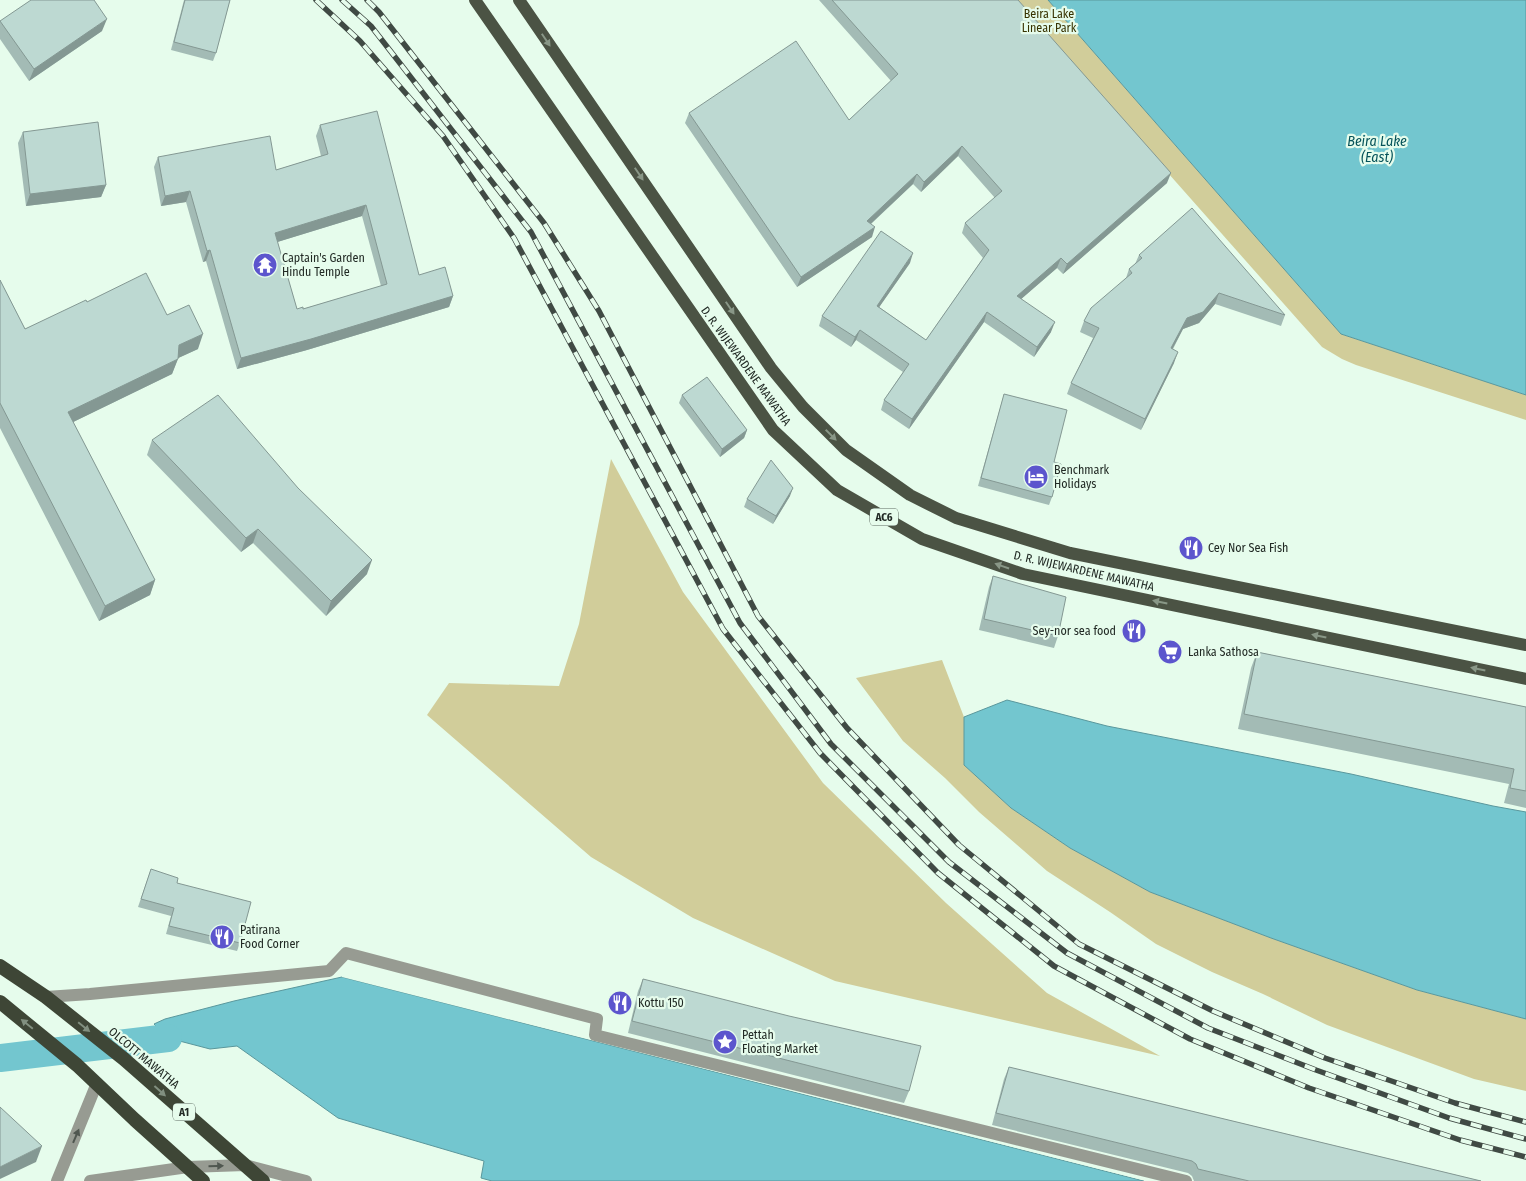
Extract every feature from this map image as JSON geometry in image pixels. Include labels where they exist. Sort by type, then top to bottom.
[{"type":"highway","name":"OLCOTT MAWATHA","points":[[0,966],[46,997],[124,1059],[264,1181]]},
{"type":"highway","points":[[2,1004],[77,1065],[203,1181]]},
{"type":"main road","name":"D. R. WIJEWARDENE MAWATHA","points":[[475,0],[772,430],[837,490],[922,539],[1023,574],[1526,679]]},
{"type":"main road","name":"D. R. WIJEWARDENE MAWATHA","points":[[519,0],[771,368],[803,407],[846,450],[910,495],[956,518],[1070,553],[1526,645]]},
{"type":"street","points":[[46,997],[329,971],[346,953],[597,1019],[596,1035],[1186,1181]]},
{"type":"street","points":[[57,1181],[97,1084]]},
{"type":"street","points":[[90,1181],[188,1167],[245,1165],[306,1181]]},
{"type":"green space","name":"Beira Lake Linear Park","points":[[1015,0],[1048,0],[1341,334],[1526,395],[1526,420],[1356,365],[1322,347]]},
{"type":"green space","points":[[611,459],[683,592],[823,783],[946,903],[1047,993],[1160,1056],[835,981],[693,918],[591,857],[427,715],[449,683],[559,686],[579,624]]},
{"type":"green space","points":[[942,660],[964,717],[964,765],[1011,808],[1070,848],[1150,892],[1417,990],[1526,1019],[1526,1091],[1474,1079],[1327,1025],[1156,944],[1047,871],[979,812],[945,778],[903,741],[856,678]]},
{"type":"water","name":"Beira Lake (East)","points":[[1048,0],[1526,0],[1526,395],[1341,334]]},
{"type":"water","points":[[1007,700],[1107,726],[1351,774],[1526,812],[1526,1019],[1417,990],[1271,938],[1150,892],[1070,848],[1011,808],[964,765],[964,717]]},
{"type":"water","points":[[342,977],[1144,1181],[492,1181],[481,1178],[484,1161],[338,1118],[237,1046],[210,1049],[168,1038],[154,1024],[165,1019],[234,1001]]},
{"type":"pier","points":[[342,974],[1145,1179],[1146,1181],[342,977]]},
{"type":"building","points":[[31,0],[94,0],[107,19],[34,69],[0,21]]},
{"type":"building","points":[[185,0],[230,0],[216,53],[174,42]]},
{"type":"building","points":[[832,0],[1018,0],[1171,173],[1067,264],[1061,258],[1017,296],[1055,322],[1037,347],[987,312],[912,419],[884,400],[909,364],[860,330],[855,337],[822,316],[881,231],[913,253],[877,306],[926,340],[989,250],[965,223],[1002,191],[962,146],[924,182],[917,174],[867,221],[875,227],[801,277],[689,113],[796,41],[849,120],[898,74]]},
{"type":"building","points":[[377,111],[419,275],[445,267],[453,296],[241,358],[210,250],[207,251],[190,191],[165,196],[158,157],[270,136],[276,170],[328,154],[320,125]],"holes":[[[366,205],[387,284],[303,309],[303,307],[297,309],[275,233]]]},
{"type":"building","points":[[98,122],[106,185],[30,194],[23,132]]},
{"type":"building","points":[[1192,208],[1285,315],[1219,293],[1203,312],[1187,318],[1171,348],[1178,352],[1145,419],[1071,383],[1099,328],[1084,321],[1091,308],[1132,273],[1129,269],[1142,258],[1139,255]]},
{"type":"building","points":[[146,273],[167,315],[189,305],[203,334],[179,345],[178,359],[68,412],[155,580],[105,606],[0,403],[0,280],[25,329],[86,300],[87,302]]},
{"type":"building","points":[[707,377],[747,430],[722,449],[682,395]]},
{"type":"building","points":[[1004,394],[1067,410],[1054,462],[1061,464],[1052,497],[981,478]]},
{"type":"building","points":[[218,395],[298,488],[372,560],[331,601],[258,529],[246,538],[152,440]]},
{"type":"building","points":[[771,460],[793,488],[776,516],[747,499]]},
{"type":"building","points":[[993,576],[1066,597],[1058,636],[984,619]]},
{"type":"building","points":[[1257,652],[1526,707],[1526,791],[1510,788],[1514,769],[1244,714]]},
{"type":"building","points":[[151,869],[178,878],[177,883],[251,902],[240,943],[169,926],[174,908],[141,899]]},
{"type":"building","points":[[643,979],[789,1016],[921,1046],[909,1091],[632,1021]]},
{"type":"building","points":[[1009,1067],[1481,1181],[1249,1181],[1198,1169],[1192,1161],[996,1113]]},
{"type":"building","points":[[0,1107],[42,1146],[0,1167]]},
{"type":"waterway","points":[[0,1058],[168,1038]]},
{"type":"railway","points":[[316,0],[360,41],[443,136],[514,238],[723,629],[820,753],[938,873],[1054,966],[1190,1039],[1309,1088],[1460,1140],[1526,1157]]},
{"type":"railway","points":[[342,0],[371,26],[531,232],[740,623],[831,744],[949,862],[1067,953],[1208,1028],[1316,1070],[1449,1118],[1526,1139]]},
{"type":"railway","points":[[367,0],[379,12],[544,223],[599,311],[758,616],[847,728],[959,845],[1079,944],[1213,1011],[1325,1058],[1455,1103],[1526,1122]]},
{"type":"place","name":"Captain's Garden Hindu Temple","points":[[265,265]]},
{"type":"place","name":"Benchmark Holidays","points":[[1036,477]]},
{"type":"place","name":"Cey Nor Sea Fish","points":[[1191,548]]},
{"type":"place","name":"Sey-nor sea food","points":[[1134,631]]},
{"type":"place","name":"Lanka Sathosa","points":[[1170,652]]},
{"type":"place","name":"Patirana Food Corner","points":[[222,937]]},
{"type":"place","name":"Kottu 150","points":[[620,1003]]},
{"type":"place","name":"Pettah Floating Market","points":[[725,1042]]}]
